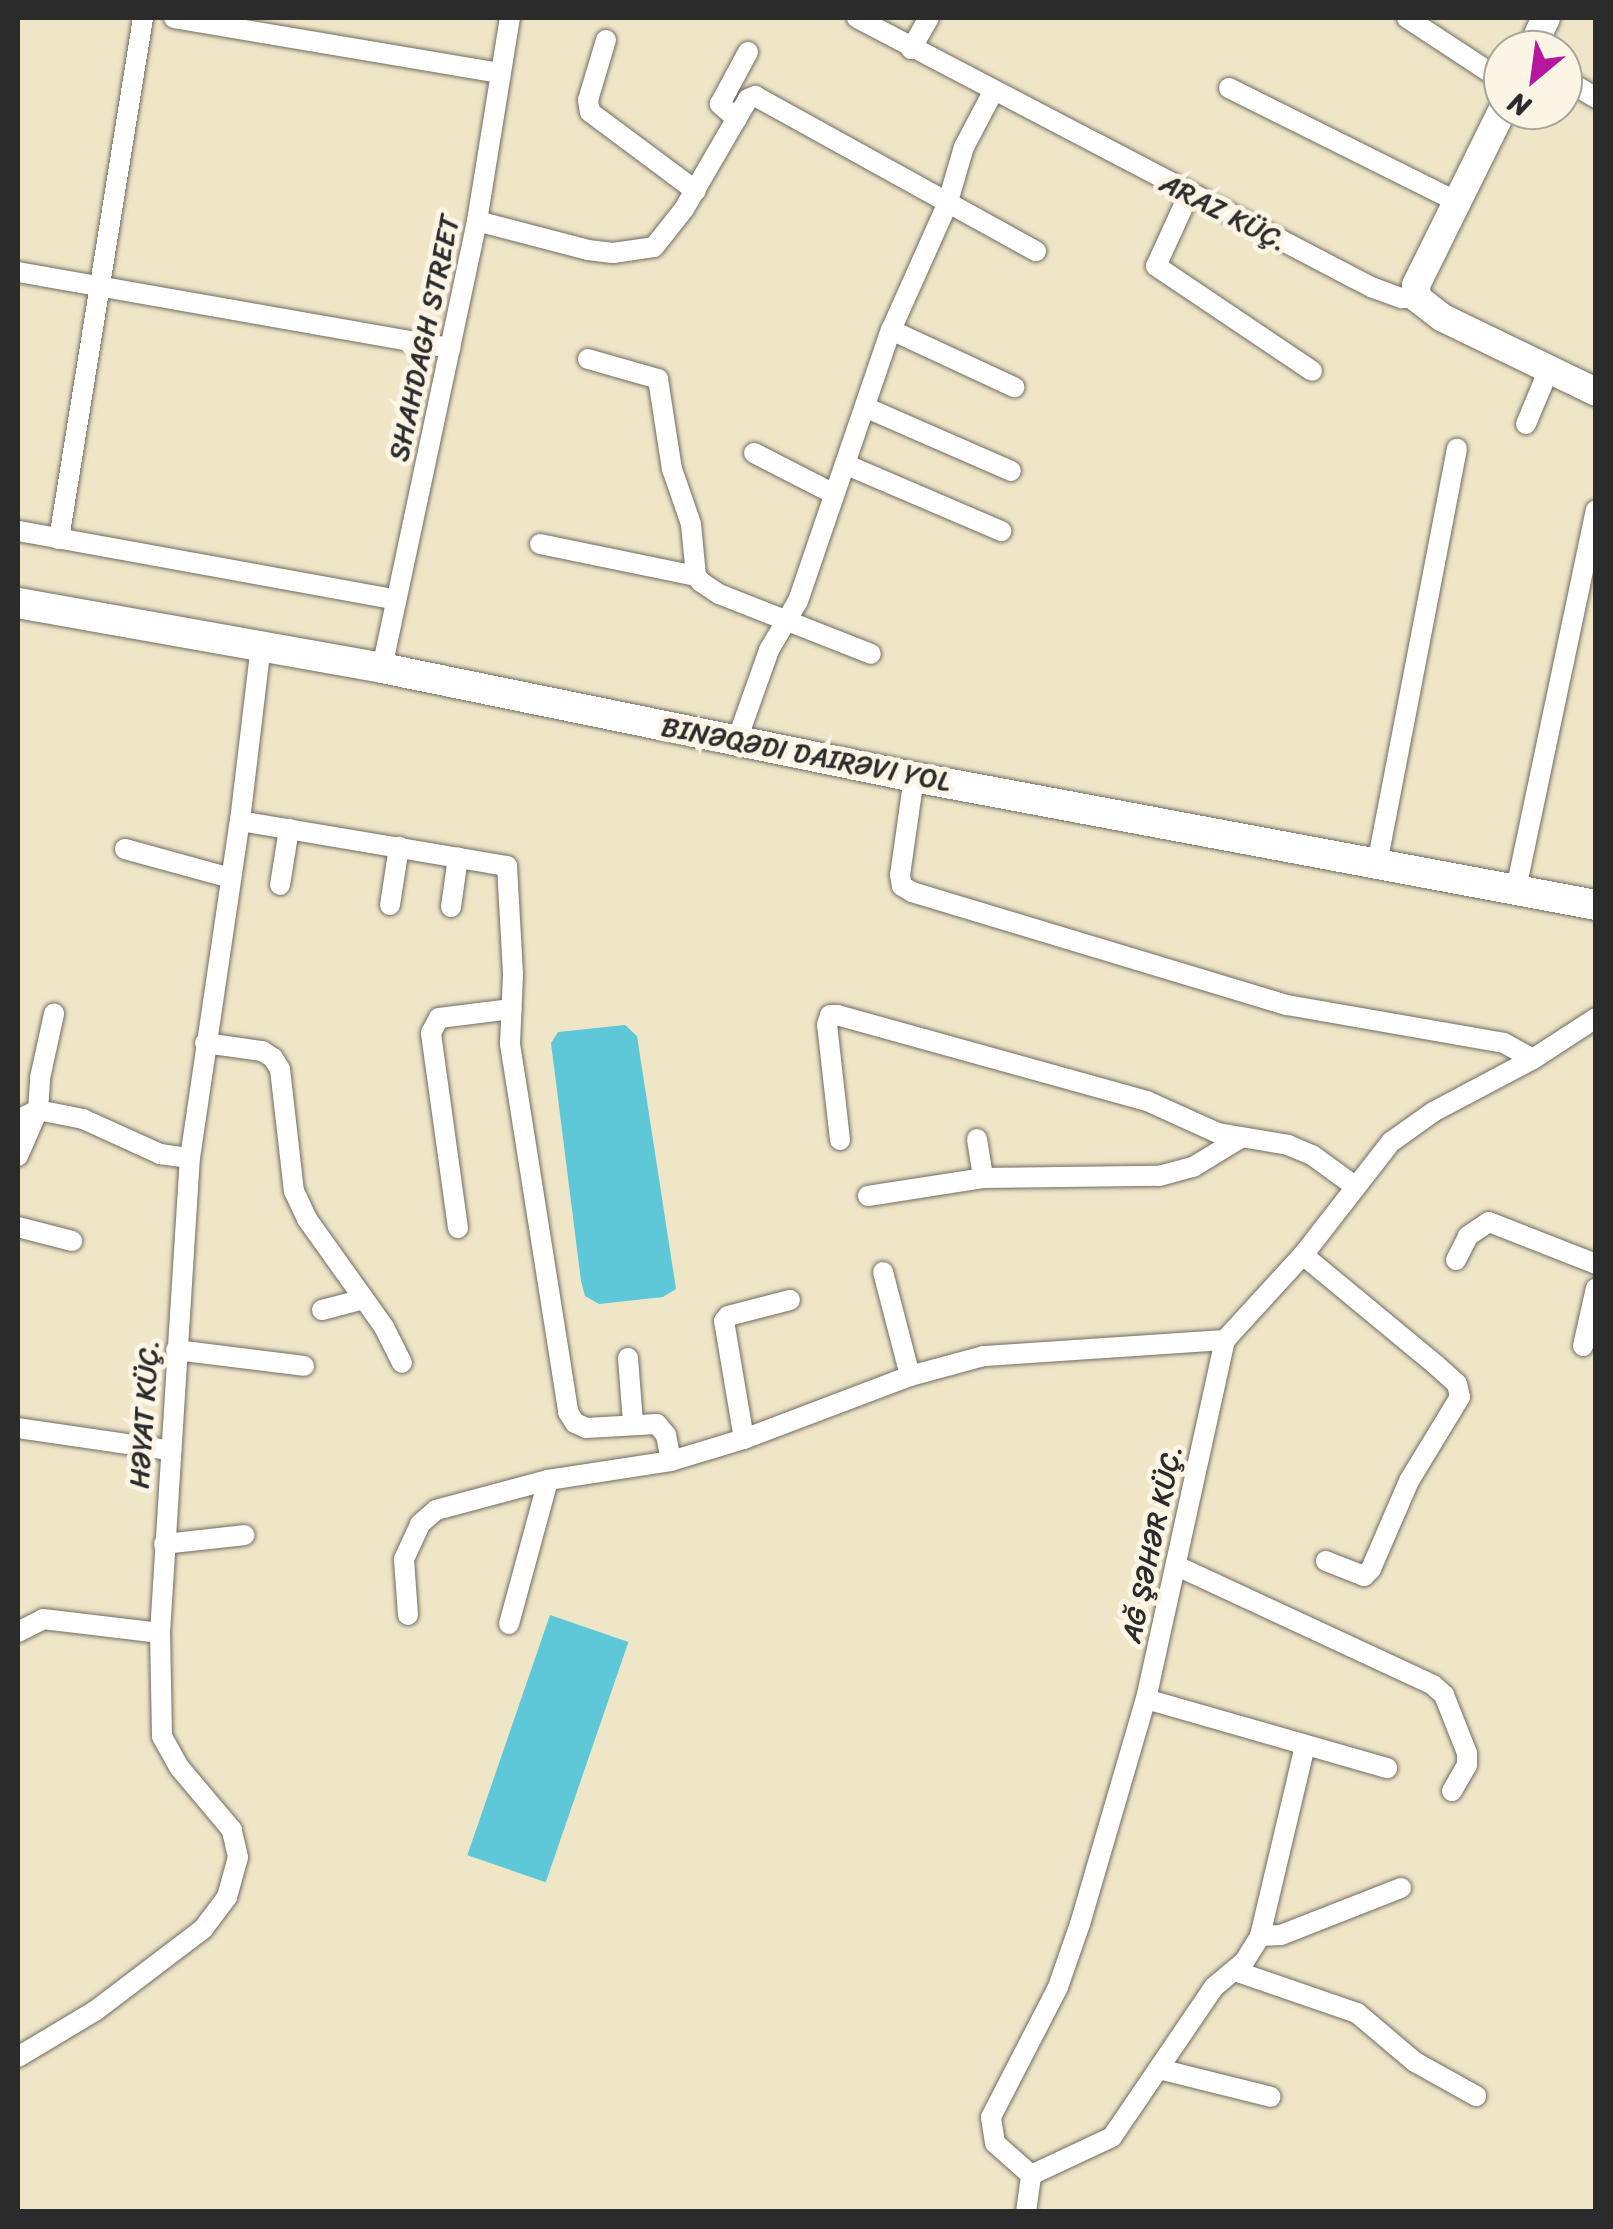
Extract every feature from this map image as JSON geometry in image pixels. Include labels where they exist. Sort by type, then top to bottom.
[{"type":"main road","name":"BINƏQƏDI DAIRƏVI YOL","points":[[18,603],[382,668],[914,776],[1596,905]]},
{"type":"street","points":[[59,539],[143,18]]},
{"type":"street","points":[[174,18],[499,73]]},
{"type":"street","name":"SHAHDAGH STREET","points":[[382,668],[477,221],[510,18]]},
{"type":"street","name":"ARAZ KÜÇ.","points":[[857,18],[1371,287],[1402,298],[1417,298],[1443,318],[1596,392]]},
{"type":"street","points":[[911,48],[929,18]]},
{"type":"street","points":[[1407,18],[1483,68]]},
{"type":"street","points":[[606,40],[588,100],[590,112],[696,190]]},
{"type":"street","points":[[737,118],[720,104],[748,52]]},
{"type":"street","points":[[1229,88],[1456,202]]},
{"type":"street","points":[[737,740],[769,650],[778,631],[790,621],[868,408],[891,330],[947,205],[964,147],[992,92]]},
{"type":"street","points":[[477,221],[588,250],[639,251],[654,247],[696,190],[748,99],[763,96],[947,205],[1036,250]]},
{"type":"street","points":[[1417,298],[1416,285],[1492,130]]},
{"type":"street","points":[[1188,194],[1156,266],[1312,370]]},
{"type":"street","points":[[18,272],[450,348]]},
{"type":"street","points":[[891,330],[1014,387]]},
{"type":"street","points":[[588,359],[658,378],[672,469],[690,524],[696,576]]},
{"type":"street","points":[[1526,424],[1549,370]]},
{"type":"street","points":[[868,408],[1011,470]]},
{"type":"street","points":[[1377,864],[1457,449]]},
{"type":"street","points":[[754,453],[834,494]]},
{"type":"street","points":[[847,466],[1001,531]]},
{"type":"street","points":[[1516,889],[1596,510]]},
{"type":"street","points":[[18,532],[396,600]]},
{"type":"street","points":[[540,544],[696,576],[719,594],[871,654]]},
{"type":"street","name":"HƏYAT KÜÇ.","points":[[18,2057],[95,2011],[203,1929],[227,1897],[238,1843],[225,1818],[179,1767],[162,1736],[160,1633],[190,1158],[240,821],[260,646]]},
{"type":"street","points":[[914,776],[900,875],[902,886],[912,892],[1287,1005],[1504,1043],[1533,1059]]},
{"type":"street","points":[[240,821],[501,864],[509,870],[510,1044],[568,1412],[575,1423],[586,1428],[657,1424],[664,1429],[671,1461]]},
{"type":"street","points":[[280,885],[290,830]]},
{"type":"street","points":[[390,905],[398,848]]},
{"type":"street","points":[[126,849],[232,878]]},
{"type":"street","points":[[451,907],[458,857]]},
{"type":"street","points":[[458,1228],[431,1032],[440,1018],[512,1008]]},
{"type":"street","points":[[18,1156],[38,1110],[40,1078],[54,1014]]},
{"type":"street","points":[[840,1140],[828,1025],[830,1016],[837,1015],[1146,1101],[1239,1139],[1288,1145],[1312,1155],[1356,1187]]},
{"type":"street","points":[[408,1616],[404,1559],[428,1516],[548,1480],[671,1461],[744,1439],[910,1376],[984,1356],[1225,1340],[1302,1255],[1390,1142],[1596,1018]]},
{"type":"street","points":[[205,1043],[262,1052],[273,1058],[280,1069],[294,1191],[315,1231],[364,1299],[402,1363]]},
{"type":"street","points":[[18,1120],[38,1110],[83,1119],[160,1154],[190,1158]]},
{"type":"street","points":[[976,1139],[982,1178]]},
{"type":"street","points":[[868,1196],[982,1178],[1159,1176],[1194,1167],[1239,1139]]},
{"type":"street","points":[[1456,1260],[1468,1236],[1489,1222],[1596,1264]]},
{"type":"street","points":[[18,1227],[72,1242]]},
{"type":"street","points":[[1302,1255],[1436,1365],[1456,1384],[1460,1397],[1410,1482],[1372,1570],[1364,1576],[1326,1561]]},
{"type":"street","points":[[884,1272],[910,1376]]},
{"type":"street","points":[[1583,1346],[1596,1288]]},
{"type":"street","points":[[322,1310],[364,1299]]},
{"type":"street","points":[[744,1439],[724,1321],[728,1316],[790,1300]]},
{"type":"street","name":"AĞ ŞƏHƏR KÜÇ.","points":[[1031,2174],[995,2142],[991,2117],[1058,1987],[1146,1698],[1225,1340]]},
{"type":"street","points":[[176,1350],[304,1366]]},
{"type":"street","points":[[628,1358],[633,1423]]},
{"type":"street","points":[[18,1428],[169,1450]]},
{"type":"street","points":[[510,1624],[548,1480]]},
{"type":"street","points":[[164,1544],[245,1535]]},
{"type":"street","points":[[1177,1566],[1433,1685],[1444,1695],[1467,1753],[1466,1765],[1452,1791]]},
{"type":"street","points":[[18,1632],[43,1620],[160,1633]]},
{"type":"street","points":[[1146,1698],[1386,1768]]},
{"type":"street","points":[[1026,2212],[1031,2174],[1112,2137],[1214,1987],[1236,1971],[1260,1936],[1305,1746]]},
{"type":"street","points":[[1260,1936],[1281,1935],[1402,1888]]},
{"type":"street","points":[[1236,1971],[1357,2012],[1415,2062],[1476,2096]]},
{"type":"street","points":[[1159,2069],[1271,2097]]},
{"type":"water","points":[[625,1025],[637,1036],[676,1289],[663,1297],[599,1304],[585,1296],[581,1281],[551,1043],[558,1032]]},
{"type":"water","points":[[550,1615],[628,1642],[546,1882],[467,1855]]}]
